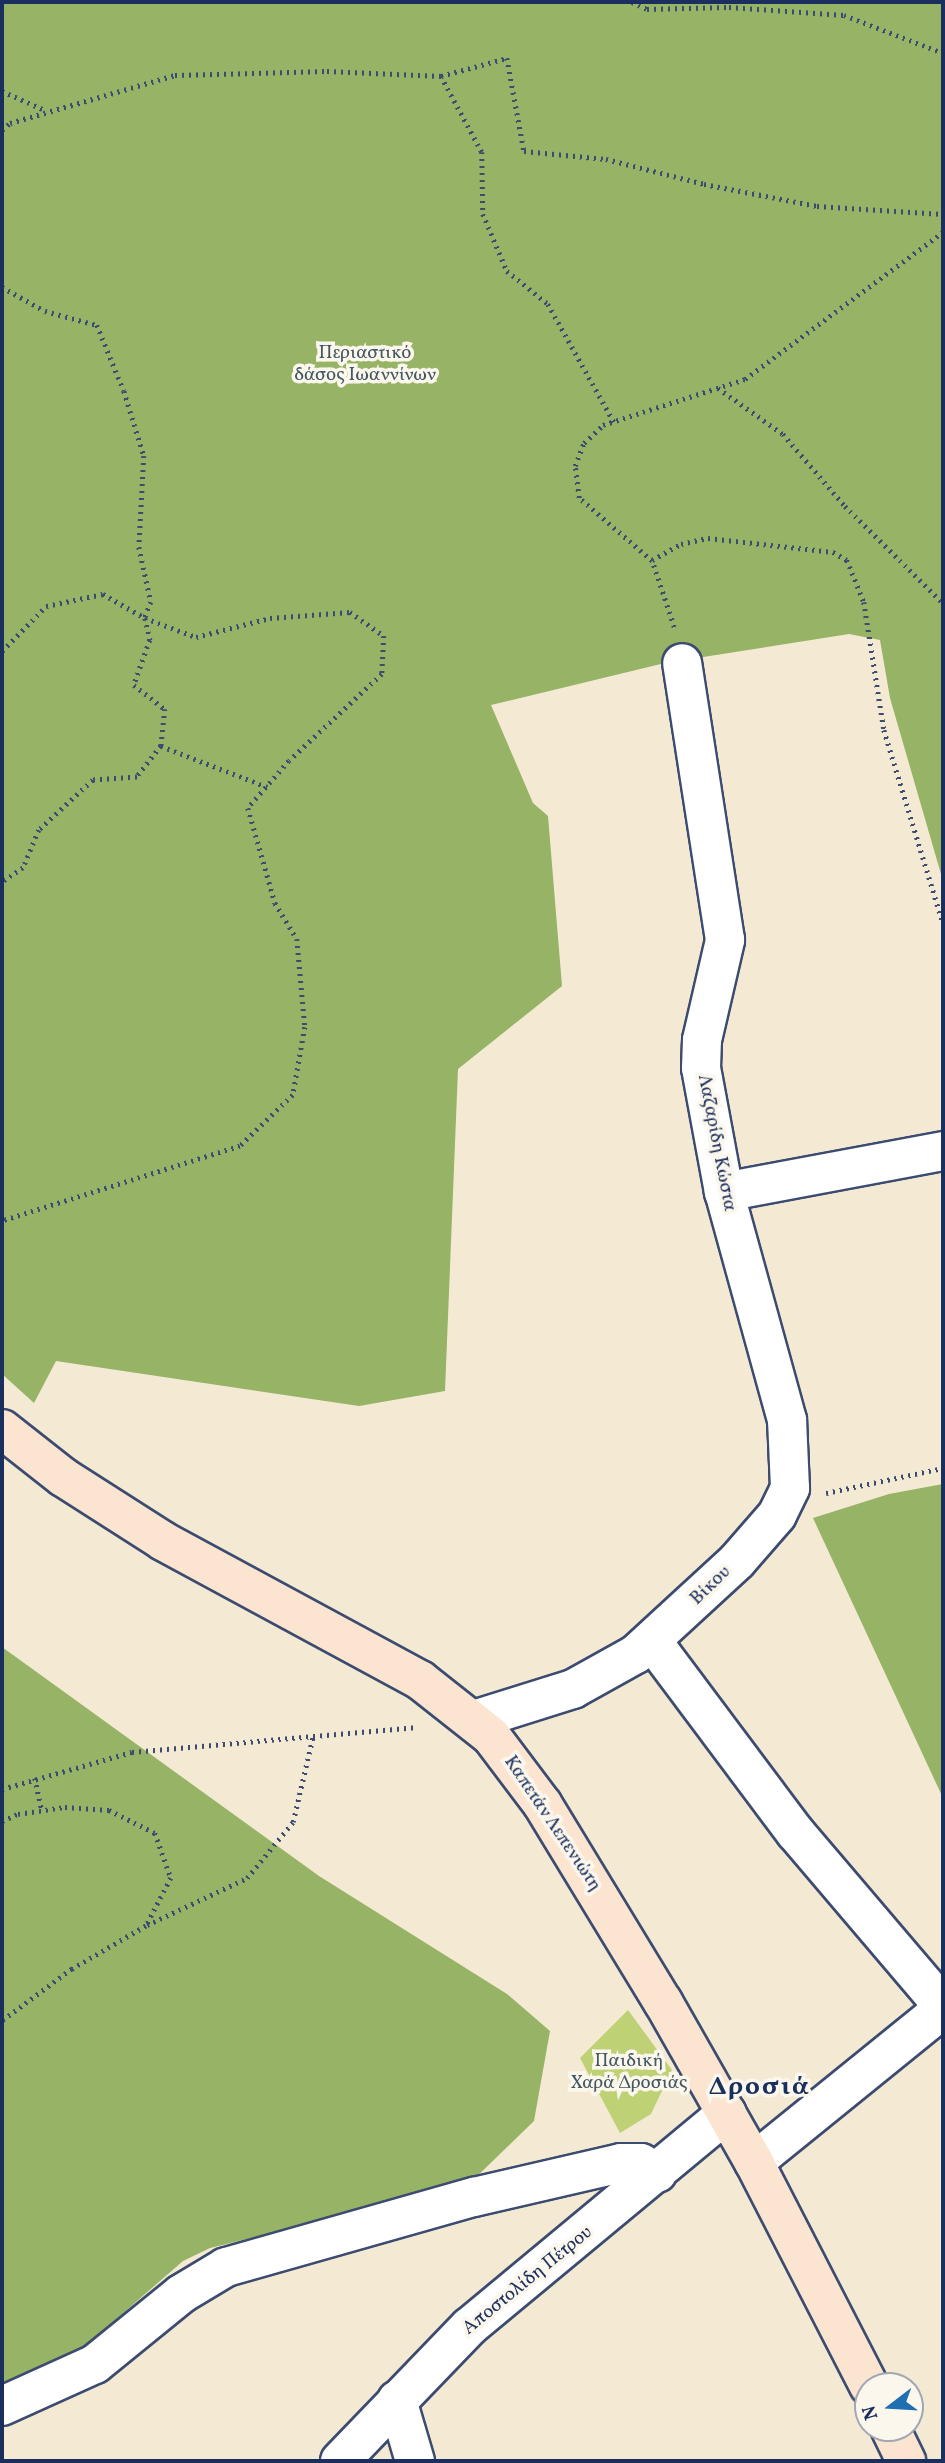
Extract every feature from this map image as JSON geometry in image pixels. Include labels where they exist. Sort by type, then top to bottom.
[{"type":"street","name":"Λαζαρίδη Κώστα","points":[[682,663],[724,921],[724,956],[700,1054],[724,1192],[787,1420],[792,1469],[788,1496]]},
{"type":"street","points":[[724,1192],[943,1151]]},
{"type":"street","name":"Καπετάν Λεπενιώτη","points":[[2,1429],[39,1461],[111,1508],[420,1680],[474,1720],[543,1805],[727,2113],[862,2372]]},
{"type":"street","name":"Βίκου","points":[[474,1720],[573,1689],[616,1668],[652,1641],[737,1561],[777,1515],[788,1496]]},
{"type":"street","points":[[652,1641],[795,1832],[943,2008],[754,2162]]},
{"type":"street","name":"Αποστολίδη Πέτρου","points":[[340,2461],[480,2318],[727,2113]]},
{"type":"street","points":[[2,2406],[95,2364],[181,2294],[226,2267],[474,2197],[621,2163],[641,2163],[657,2173]]},
{"type":"street","points":[[397,2400],[415,2461]]},
{"type":"street","points":[[897,2442],[906,2461]]},
{"type":"path","points":[[632,2],[647,9],[729,7],[844,15],[943,52]]},
{"type":"path","points":[[2,130],[47,111],[175,75],[327,71],[441,76],[507,58],[524,151],[606,159],[704,184],[817,206],[943,214]]},
{"type":"path","points":[[441,76],[482,152],[483,214],[507,271],[548,304],[614,422]]},
{"type":"path","points":[[2,91],[47,111]]},
{"type":"path","points":[[682,663],[667,596],[652,561],[579,498],[575,466],[584,443],[603,425],[745,379],[943,232]]},
{"type":"path","points":[[2,287],[46,311],[97,325],[124,391],[144,456],[139,547],[151,602],[145,618],[150,640],[134,685],[165,709],[161,746],[137,777],[93,780],[38,830],[23,868],[2,882]]},
{"type":"path","points":[[718,388],[783,434],[845,506],[943,603]]},
{"type":"path","points":[[652,561],[681,544],[708,538],[833,552],[847,560],[864,602],[884,730],[943,922]]},
{"type":"path","points":[[2,651],[46,606],[103,594],[145,618],[196,637],[270,618],[350,612],[384,636],[382,674],[248,808],[275,904],[297,939],[305,1027],[293,1095],[240,1146],[2,1221]]},
{"type":"path","points":[[161,746],[267,787]]},
{"type":"path","points":[[788,1496],[819,1494],[943,1468]]},
{"type":"path","points":[[2,1789],[132,1752],[474,1720]]},
{"type":"path","points":[[2,2021],[72,1969],[146,1926],[247,1878],[293,1822],[313,1737]]},
{"type":"path","points":[[35,1778],[42,1810]]},
{"type":"path","points":[[2,1821],[42,1810],[109,1810],[155,1833],[171,1878],[146,1926]]},
{"type":"green space","name":"Περιαστικό δάσος Ιωαννίνων","points":[[2,2],[943,2],[943,881],[890,698],[880,640],[849,634],[665,663],[491,705],[533,803],[548,816],[562,986],[458,1069],[445,1391],[359,1406],[56,1361],[34,1403],[2,1374]]},
{"type":"green space","points":[[943,1484],[943,1798],[813,1518],[889,1494]]},
{"type":"green space","points":[[2,1647],[319,1876],[507,1994],[550,2031],[534,2121],[469,2184],[210,2248],[183,2261],[60,2368],[28,2383],[2,2384]]},
{"type":"green space","name":"Παιδική Χαρά Δροσιάς","points":[[628,2010],[672,2070],[651,2114],[620,2133],[580,2058]]},
{"type":"district","name":"Δροσιά","points":[[760,2088]]}]
